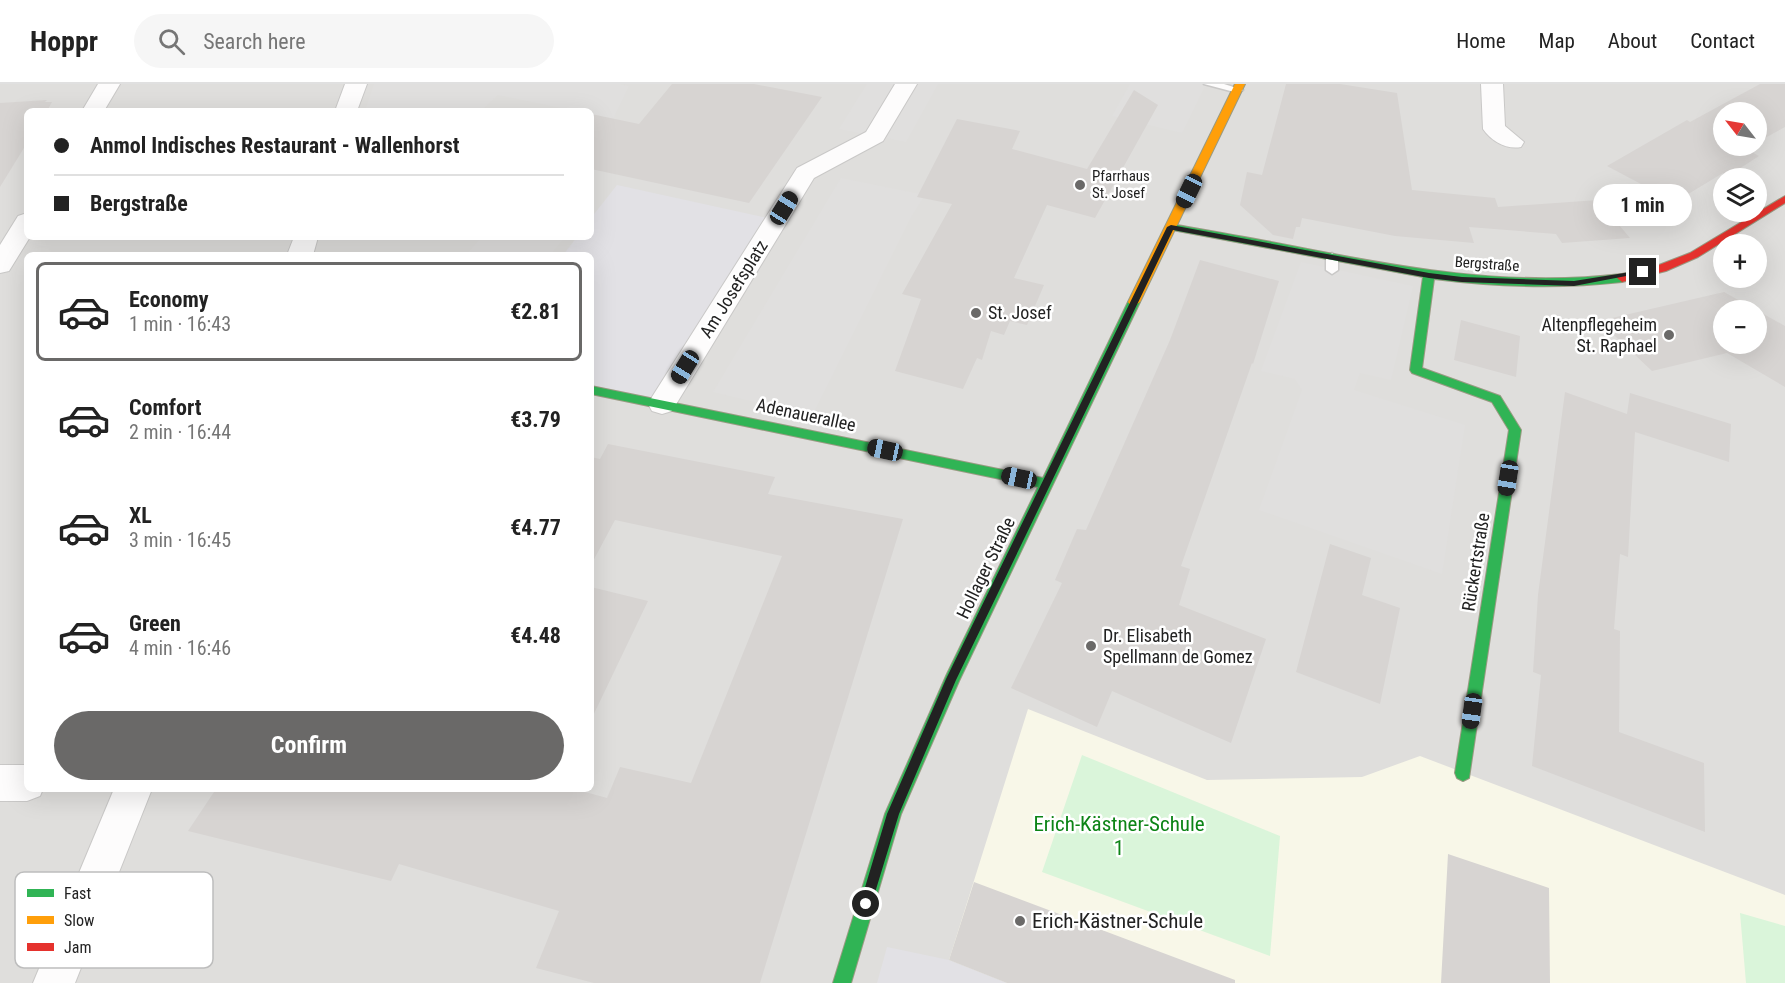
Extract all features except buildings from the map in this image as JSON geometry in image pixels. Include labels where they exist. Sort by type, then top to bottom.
[{"type":"street","points":[[95,108],[110,84]]},
{"type":"street","points":[[347,108],[356,84]]},
{"type":"street","name":"Am Josefsplatz","points":[[662,404],[805,173],[875,136],[906,84]]},
{"type":"street","points":[[1492,84],[1494,129],[1513,142]]},
{"type":"street","name":"Hollager Straße","points":[[842,983],[893,814],[952,679],[1239,87]]},
{"type":"street","name":"Bergstraße","points":[[1171,227],[1378,272],[1525,283],[1574,284],[1662,268],[1695,255],[1785,199]]},
{"type":"street","points":[[0,265],[24,226]]},
{"type":"street","name":"Rückertstraße","points":[[1429,276],[1416,370],[1496,399],[1515,430],[1463,772]]},
{"type":"street","name":"Adenauerallee","points":[[594,391],[1048,484]]},
{"type":"street","points":[[0,783],[24,783]]},
{"type":"street","points":[[99,872],[132,792]]},
{"type":"street","points":[[54,983],[60,968]]},
{"type":"lane","points":[[1209,84],[1239,87]]},
{"type":"shaded area","points":[[0,84],[1785,84],[1785,983],[0,983]]},
{"type":"shaded area","points":[[374,84],[620,84],[629,86],[613,119],[594,115],[594,108],[561,108],[498,95],[484,108],[366,108]]},
{"type":"shaded area","points":[[867,84],[938,84],[906,142],[839,129]]},
{"type":"shaded area","points":[[1130,84],[1206,84],[1182,133],[1112,116]]},
{"type":"shaded area","points":[[841,178],[925,195],[911,217],[812,416],[713,392]]},
{"type":"shaded area","points":[[617,185],[777,220],[662,404],[594,391],[594,252],[565,252],[575,240],[594,240],[594,214]]},
{"type":"shaded area","points":[[479,240],[562,240],[552,252],[469,252]]},
{"type":"shaded area","points":[[1301,262],[1413,286],[1391,380],[1360,373],[1354,390],[1465,425],[1442,574],[1259,510],[1302,390],[1295,379],[1261,371]]},
{"type":"shaded area","points":[[1028,709],[1207,780],[1362,777],[1420,756],[1785,895],[1785,983],[1007,983],[949,960]]},
{"type":"shaded area","points":[[887,947],[949,960],[1007,983],[877,983]]},
{"type":"green space","name":"Erich-Kästner-Schule 1","points":[[1082,755],[1280,836],[1270,956],[1042,872]]},
{"type":"green space","points":[[1740,913],[1785,926],[1785,983],[1746,983]]},
{"type":"traffic: fast","points":[[1171,227],[1387,268],[1465,279],[1543,284],[1622,278]]},
{"type":"traffic: fast","points":[[1429,276],[1416,370],[1496,399],[1515,430],[1463,773]]},
{"type":"traffic: fast","points":[[842,983],[893,814],[952,679],[1134,302]]},
{"type":"traffic: fast","points":[[594,391],[1048,484]]},
{"type":"traffic: slow","points":[[1134,302],[1240,84]]},
{"type":"traffic: jam","points":[[1622,278],[1662,268],[1694,255],[1785,199]]},
{"type":"place","name":"Pfarrhaus St. Josef","points":[[1080,185]]},
{"type":"place","name":"St. Josef","points":[[976,313]]},
{"type":"place","name":"Altenpflegeheim St. Raphael","points":[[1669,335]]},
{"type":"place","name":"Dr. Elisabeth Spellmann de Gomez","points":[[1091,646]]},
{"type":"place","name":"Erich-Kästner-Schule","points":[[1020,921]]},
{"type":"route","points":[[866,904],[893,814],[952,679],[1171,227],[1429,276],[1462,280],[1574,284],[1643,272]]}]
